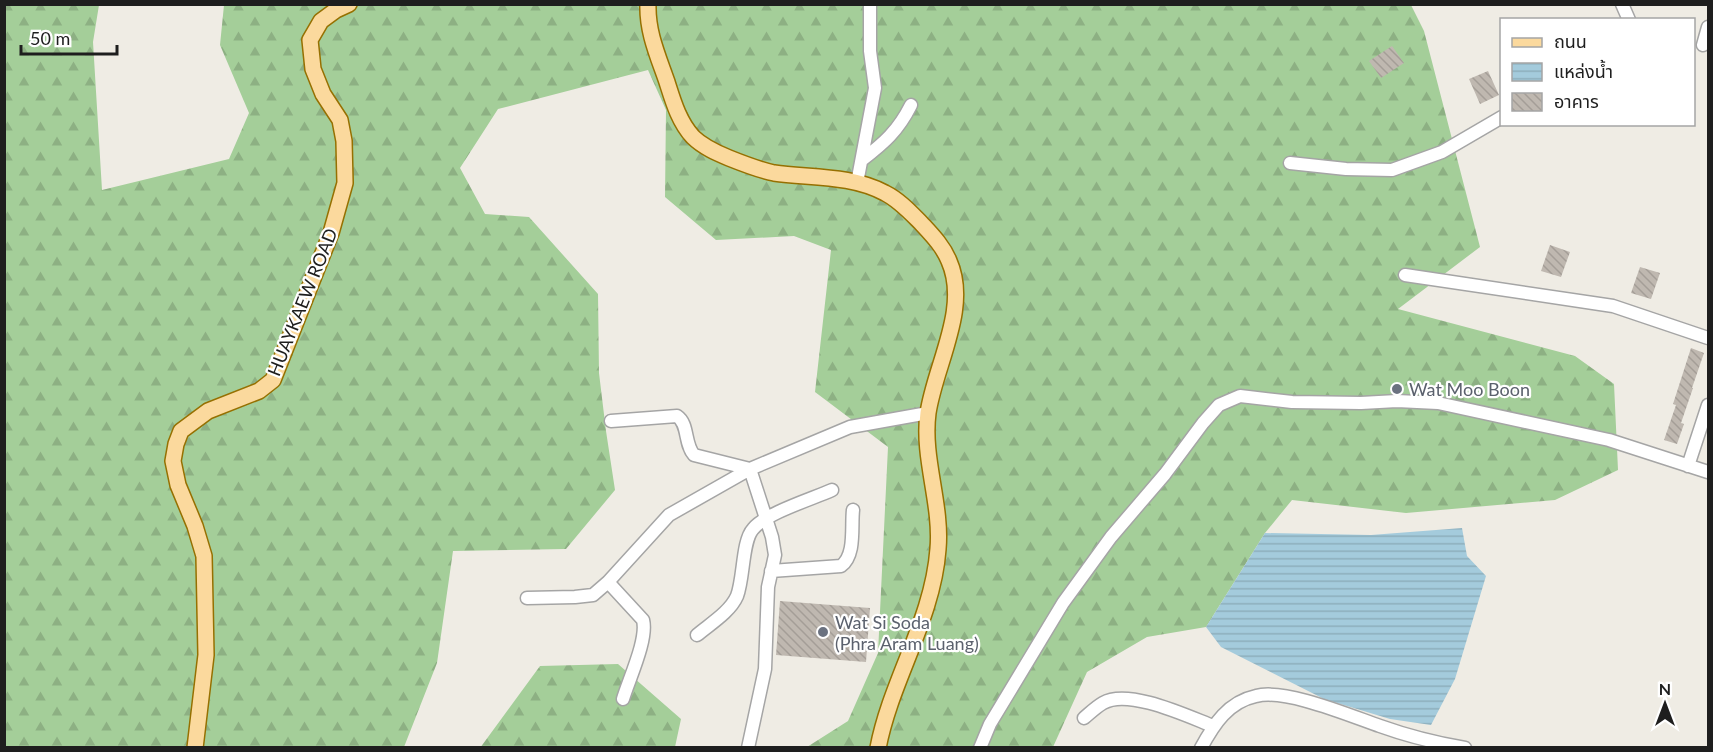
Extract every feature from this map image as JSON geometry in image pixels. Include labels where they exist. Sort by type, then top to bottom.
[{"type":"main road","name":"HUAYKAEW ROAD","points":[[195,747],[206,655],[204,556],[195,526],[178,485],[173,461],[176,444],[181,431],[208,411],[259,391],[273,380],[332,233],[345,183],[344,141],[340,120],[323,94],[312,69],[310,40],[321,21],[349,4]]},
{"type":"main road","points":[[648,4],[650,33],[679,116],[693,136],[715,152],[744,164],[771,172],[857,183],[885,193],[907,209],[938,241],[949,261],[956,282],[953,316],[928,413],[929,449],[938,522],[938,549],[933,581],[878,747]]},
{"type":"street","points":[[857,183],[875,88],[870,51],[870,4]]},
{"type":"street","points":[[1622,4],[1628,18]]},
{"type":"street","points":[[1702,45],[1708,27]]},
{"type":"street","points":[[862,160],[889,139],[902,123],[911,105]]},
{"type":"street","points":[[1290,163],[1346,169],[1392,170],[1442,152],[1500,118]]},
{"type":"street","points":[[1405,275],[1613,306],[1708,338]]},
{"type":"street","points":[[980,747],[990,723],[1057,613],[1111,537],[1165,474],[1219,405],[1240,396],[1292,402],[1438,403],[1609,440],[1708,472]]},
{"type":"street","points":[[1688,466],[1708,405]]},
{"type":"street","points":[[527,598],[593,595],[608,582],[669,515],[750,469],[850,427],[928,413]]},
{"type":"street","points":[[610,421],[680,417],[694,455],[750,469]]},
{"type":"street","points":[[748,747],[765,669],[767,598],[775,555],[750,469]]},
{"type":"street","points":[[697,635],[732,604],[741,582],[748,536],[755,526],[765,519],[832,490]]},
{"type":"street","points":[[771,570],[844,564],[849,553],[853,510]]},
{"type":"street","points":[[608,582],[643,620],[644,626],[643,637],[623,699]]},
{"type":"street","points":[[1201,747],[1213,726],[1231,706],[1257,695],[1285,696],[1438,744],[1465,747]]},
{"type":"street","points":[[1084,718],[1104,702],[1129,699],[1144,701],[1213,726]]},
{"type":"green space","points":[[4,5],[99,5],[93,42],[102,190],[229,159],[249,113],[220,45],[224,5],[1411,5],[1424,31],[1480,247],[1398,309],[1575,356],[1614,384],[1618,470],[1555,500],[1406,513],[1292,500],[1265,533],[1206,627],[1147,637],[1087,672],[1053,747],[807,747],[848,721],[878,653],[888,447],[815,392],[831,250],[794,236],[716,240],[665,197],[666,110],[648,70],[498,109],[460,168],[485,214],[529,217],[598,294],[599,373],[615,490],[566,549],[453,551],[437,663],[404,747],[5,747]]},
{"type":"green space","points":[[618,664],[681,719],[675,747],[480,748],[540,666]]},
{"type":"water","points":[[1462,528],[1467,556],[1486,576],[1455,679],[1431,725],[1390,719],[1324,699],[1221,647],[1206,627],[1265,533],[1371,535]]},
{"type":"building","points":[[1392,46],[1404,63],[1381,78],[1369,61]]},
{"type":"building","points":[[1488,71],[1499,95],[1480,104],[1469,79]]},
{"type":"building","points":[[1550,245],[1570,252],[1561,277],[1541,271]]},
{"type":"building","points":[[1640,267],[1660,273],[1651,299],[1631,293]]},
{"type":"building","points":[[1691,348],[1704,353],[1681,423],[1684,424],[1677,444],[1664,440]]},
{"type":"building","name":"Wat Si Soda (Phra Aram Luang)","points":[[780,601],[870,608],[866,662],[776,655]]},
{"type":"place","name":"Wat Moo Boon","points":[[1397,389]]},
{"type":"place","name":"Wat Si Soda (Phra Aram Luang)","points":[[823,632]]}]
